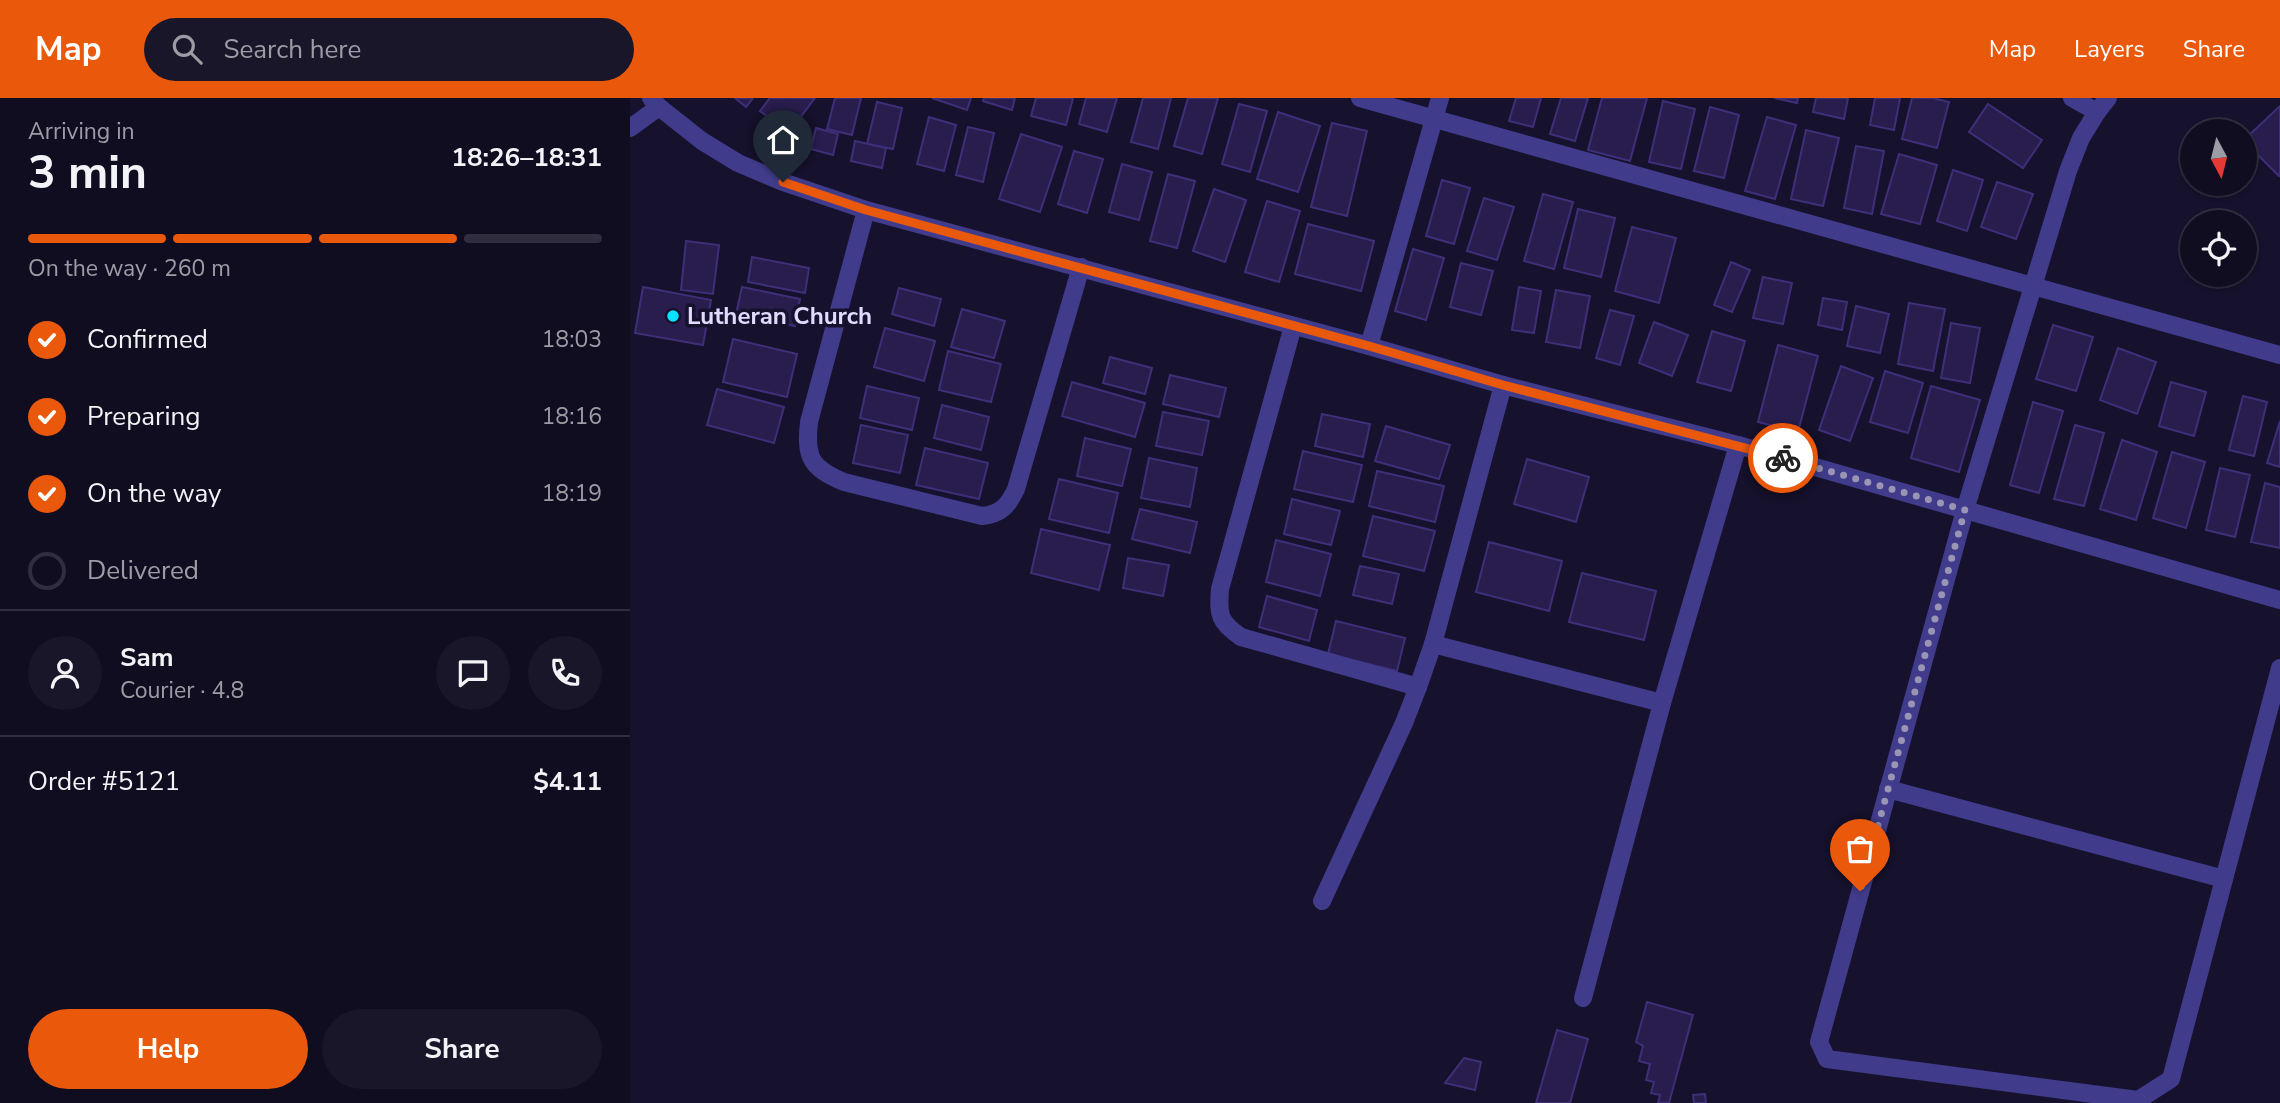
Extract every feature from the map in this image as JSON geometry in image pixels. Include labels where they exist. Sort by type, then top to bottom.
[{"type":"street","points":[[1360,98],[2280,355]]},
{"type":"street","points":[[1369,346],[1440,98]]},
{"type":"street","points":[[2072,98],[2096,112]]},
{"type":"street","points":[[2108,98],[2096,112],[2081,138],[2068,171],[1965,510],[1818,1042],[1827,1059],[2138,1100],[2171,1079],[2280,668]]},
{"type":"street","points":[[630,128],[655,102],[702,141],[738,163],[783,182],[866,210],[1369,346],[1503,385],[1738,445],[2280,600]]},
{"type":"street","points":[[866,210],[809,422],[806,446],[812,463],[825,474],[844,482],[982,516],[997,514],[1010,503],[1081,268]]},
{"type":"street","points":[[1293,326],[1220,589],[1218,610],[1226,627],[1241,637],[1418,687]]},
{"type":"street","points":[[1322,901],[1418,687],[1433,644],[1503,385]]},
{"type":"street","points":[[1583,998],[1662,703],[1738,445]]},
{"type":"street","points":[[1433,644],[1662,703]]},
{"type":"street","points":[[1888,789],[2224,879]]},
{"type":"building","points":[[735,98],[753,98],[746,107]]},
{"type":"building","points":[[770,98],[815,98],[789,132],[760,111]]},
{"type":"building","points":[[835,98],[861,98],[852,135],[827,129]]},
{"type":"building","points":[[932,98],[971,98],[967,110]]},
{"type":"building","points":[[984,98],[1015,98],[1012,110],[983,101]]},
{"type":"building","points":[[1036,98],[1073,98],[1066,125],[1031,116]]},
{"type":"building","points":[[1086,98],[1117,98],[1107,132],[1079,124]]},
{"type":"building","points":[[1143,98],[1171,98],[1158,149],[1131,142]]},
{"type":"building","points":[[1188,98],[1218,98],[1202,154],[1174,146]]},
{"type":"building","points":[[1516,98],[1541,98],[1533,127],[1509,121]]},
{"type":"building","points":[[1561,98],[1588,98],[1575,141],[1550,134]]},
{"type":"building","points":[[1602,98],[1647,98],[1630,161],[1588,150]]},
{"type":"building","points":[[1774,98],[1798,98],[1797,103]]},
{"type":"building","points":[[1816,98],[1848,98],[1844,119],[1813,112]]},
{"type":"building","points":[[1875,98],[1900,98],[1894,130],[1870,125]]},
{"type":"building","points":[[1912,98],[1933,98],[1949,102],[1937,148],[1902,139]]},
{"type":"building","points":[[1663,101],[1695,109],[1681,169],[1649,162]]},
{"type":"building","points":[[877,102],[902,108],[893,149],[867,144]]},
{"type":"building","points":[[1239,104],[1267,111],[1250,172],[1222,164]]},
{"type":"building","points":[[1988,104],[2042,140],[2023,168],[1969,132]]},
{"type":"building","points":[[2280,106],[2279,176],[2258,155],[2258,127]]},
{"type":"building","points":[[1710,107],[1739,115],[1724,178],[1694,171]]},
{"type":"building","points":[[1278,112],[1320,126],[1298,192],[1257,179]]},
{"type":"building","points":[[929,117],[956,125],[944,171],[917,164]]},
{"type":"building","points":[[1767,117],[1796,125],[1775,199],[1745,191]]},
{"type":"building","points":[[1332,123],[1367,131],[1347,216],[1311,207]]},
{"type":"building","points":[[968,127],[994,133],[983,182],[956,175]]},
{"type":"building","points":[[816,128],[838,134],[833,155],[811,149]]},
{"type":"building","points":[[1806,130],[1839,138],[1823,206],[1791,199]]},
{"type":"building","points":[[1021,134],[1062,147],[1040,212],[999,199]]},
{"type":"building","points":[[855,141],[886,148],[882,168],[851,161]]},
{"type":"building","points":[[1856,146],[1884,151],[1872,214],[1844,208]]},
{"type":"building","points":[[1074,151],[1103,159],[1087,213],[1058,204]]},
{"type":"building","points":[[1899,154],[1937,165],[1920,224],[1881,214]]},
{"type":"building","points":[[1122,164],[1152,172],[1139,220],[1109,212]]},
{"type":"building","points":[[1953,170],[1983,180],[1967,231],[1937,221]]},
{"type":"building","points":[[1168,174],[1195,181],[1177,248],[1150,241]]},
{"type":"building","points":[[1442,180],[1470,188],[1454,244],[1426,236]]},
{"type":"building","points":[[1997,182],[2033,194],[2016,239],[1981,227]]},
{"type":"building","points":[[1214,189],[1246,200],[1225,262],[1193,251]]},
{"type":"building","points":[[1543,194],[1573,202],[1554,269],[1524,261]]},
{"type":"building","points":[[1484,198],[1514,207],[1497,260],[1467,251]]},
{"type":"building","points":[[1267,201],[1300,211],[1279,282],[1245,272]]},
{"type":"building","points":[[1578,209],[1615,218],[1601,277],[1564,268]]},
{"type":"building","points":[[1308,224],[1374,241],[1361,291],[1295,274]]},
{"type":"building","points":[[1632,227],[1676,238],[1659,303],[1615,291]]},
{"type":"building","points":[[686,241],[719,245],[713,294],[681,290]]},
{"type":"building","points":[[1413,249],[1444,258],[1426,320],[1395,311]]},
{"type":"building","points":[[752,257],[809,268],[805,293],[748,282]]},
{"type":"building","points":[[1731,262],[1750,270],[1732,312],[1714,305]]},
{"type":"building","points":[[1461,263],[1493,271],[1481,315],[1450,307]]},
{"type":"building","points":[[1763,277],[1792,283],[1783,324],[1753,318]]},
{"type":"building","name":"Lutheran Church","points":[[643,287],[711,300],[703,345],[635,333]]},
{"type":"building","points":[[742,287],[800,299],[795,326],[736,314]]},
{"type":"building","points":[[1519,287],[1541,291],[1534,333],[1512,330]]},
{"type":"building","points":[[899,288],[941,299],[934,326],[892,314]]},
{"type":"building","points":[[1556,290],[1590,296],[1580,348],[1546,342]]},
{"type":"building","points":[[1823,298],[1847,302],[1842,330],[1818,325]]},
{"type":"building","points":[[1909,303],[1945,309],[1933,371],[1898,364]]},
{"type":"building","points":[[1856,306],[1889,314],[1880,353],[1847,346]]},
{"type":"building","points":[[962,309],[1005,321],[994,358],[951,347]]},
{"type":"building","points":[[1610,310],[1634,316],[1620,365],[1596,358]]},
{"type":"building","points":[[1654,322],[1688,335],[1672,376],[1639,363]]},
{"type":"building","points":[[1951,323],[1980,328],[1970,383],[1941,378]]},
{"type":"building","points":[[2053,325],[2093,337],[2076,391],[2036,379]]},
{"type":"building","points":[[885,328],[935,341],[924,381],[874,367]]},
{"type":"building","points":[[1712,331],[1745,341],[1731,391],[1697,382]]},
{"type":"building","points":[[733,339],[797,354],[787,397],[723,382]]},
{"type":"building","points":[[1778,345],[1818,356],[1798,432],[1758,422]]},
{"type":"building","points":[[2118,348],[2156,362],[2137,414],[2100,400]]},
{"type":"building","points":[[948,351],[1001,364],[991,402],[939,390]]},
{"type":"building","points":[[1110,357],[1152,368],[1145,394],[1103,383]]},
{"type":"building","points":[[1841,366],[1873,378],[1850,441],[1819,430]]},
{"type":"building","points":[[1885,371],[1923,383],[1908,433],[1870,422]]},
{"type":"building","points":[[1170,375],[1226,388],[1219,417],[1163,404]]},
{"type":"building","points":[[1072,382],[1145,403],[1135,437],[1062,416]]},
{"type":"building","points":[[2171,382],[2206,392],[2194,436],[2159,426]]},
{"type":"building","points":[[867,386],[919,398],[912,430],[860,418]]},
{"type":"building","points":[[1931,386],[1980,400],[1959,472],[1911,458]]},
{"type":"building","points":[[717,389],[784,407],[774,443],[707,425]]},
{"type":"building","points":[[2243,396],[2267,402],[2254,456],[2229,450]]},
{"type":"building","points":[[2033,402],[2063,411],[2039,493],[2010,485]]},
{"type":"building","points":[[942,405],[989,417],[981,450],[934,438]]},
{"type":"building","points":[[1163,412],[1209,421],[1202,455],[1156,446]]},
{"type":"building","points":[[1322,414],[1370,424],[1363,457],[1315,446]]},
{"type":"building","points":[[2280,421],[2280,467],[2267,463]]},
{"type":"building","points":[[861,425],[908,435],[900,473],[853,463]]},
{"type":"building","points":[[2075,425],[2104,433],[2084,506],[2054,499]]},
{"type":"building","points":[[1386,426],[1450,445],[1439,479],[1375,461]]},
{"type":"building","points":[[1085,438],[1131,449],[1122,486],[1077,476]]},
{"type":"building","points":[[2122,440],[2157,452],[2136,520],[2100,509]]},
{"type":"building","points":[[925,448],[988,463],[979,499],[916,485]]},
{"type":"building","points":[[1303,451],[1362,465],[1353,502],[1294,489]]},
{"type":"building","points":[[2172,452],[2205,462],[2186,528],[2153,518]]},
{"type":"building","points":[[1149,458],[1197,468],[1190,507],[1141,498]]},
{"type":"building","points":[[1527,459],[1589,477],[1576,522],[1514,504]]},
{"type":"building","points":[[2220,468],[2250,475],[2235,537],[2206,530]]},
{"type":"building","points":[[1377,471],[1444,486],[1435,522],[1369,506]]},
{"type":"building","points":[[1059,479],[1118,493],[1109,533],[1049,519]]},
{"type":"building","points":[[2265,483],[2280,487],[2280,548],[2251,542]]},
{"type":"building","points":[[1292,499],[1340,511],[1331,545],[1284,534]]},
{"type":"building","points":[[1140,509],[1197,522],[1190,553],[1132,539]]},
{"type":"building","points":[[1373,516],[1435,531],[1424,571],[1363,556]]},
{"type":"building","points":[[1041,529],[1110,545],[1099,590],[1031,573]]},
{"type":"building","points":[[1276,540],[1331,554],[1320,596],[1266,582]]},
{"type":"building","points":[[1489,542],[1562,561],[1549,611],[1476,592]]},
{"type":"building","points":[[1128,558],[1169,565],[1163,596],[1123,588]]},
{"type":"building","points":[[1360,566],[1399,574],[1392,604],[1353,595]]},
{"type":"building","points":[[1582,573],[1656,591],[1644,640],[1569,622]]},
{"type":"building","points":[[1267,596],[1317,610],[1309,641],[1259,627]]},
{"type":"building","points":[[1336,621],[1405,638],[1397,671],[1328,654]]},
{"type":"building","points":[[1647,1002],[1693,1015],[1669,1103],[1658,1103],[1660,1095],[1651,1093],[1654,1082],[1646,1080],[1650,1064],[1639,1061],[1643,1046],[1636,1042]]},
{"type":"building","points":[[1557,1030],[1588,1039],[1570,1103],[1536,1103]]},
{"type":"building","points":[[1464,1058],[1481,1062],[1475,1090],[1445,1083]]},
{"type":"building","points":[[1705,1094],[1706,1103],[1694,1103],[1693,1095]]},
{"type":"way so far","points":[[1783,458],[1965,510],[1860,891]]},
{"type":"place","name":"Lutheran Church","points":[[673,316]]},
{"type":"route","points":[[783,182],[866,210],[1369,346],[1503,385],[1783,458]]}]
